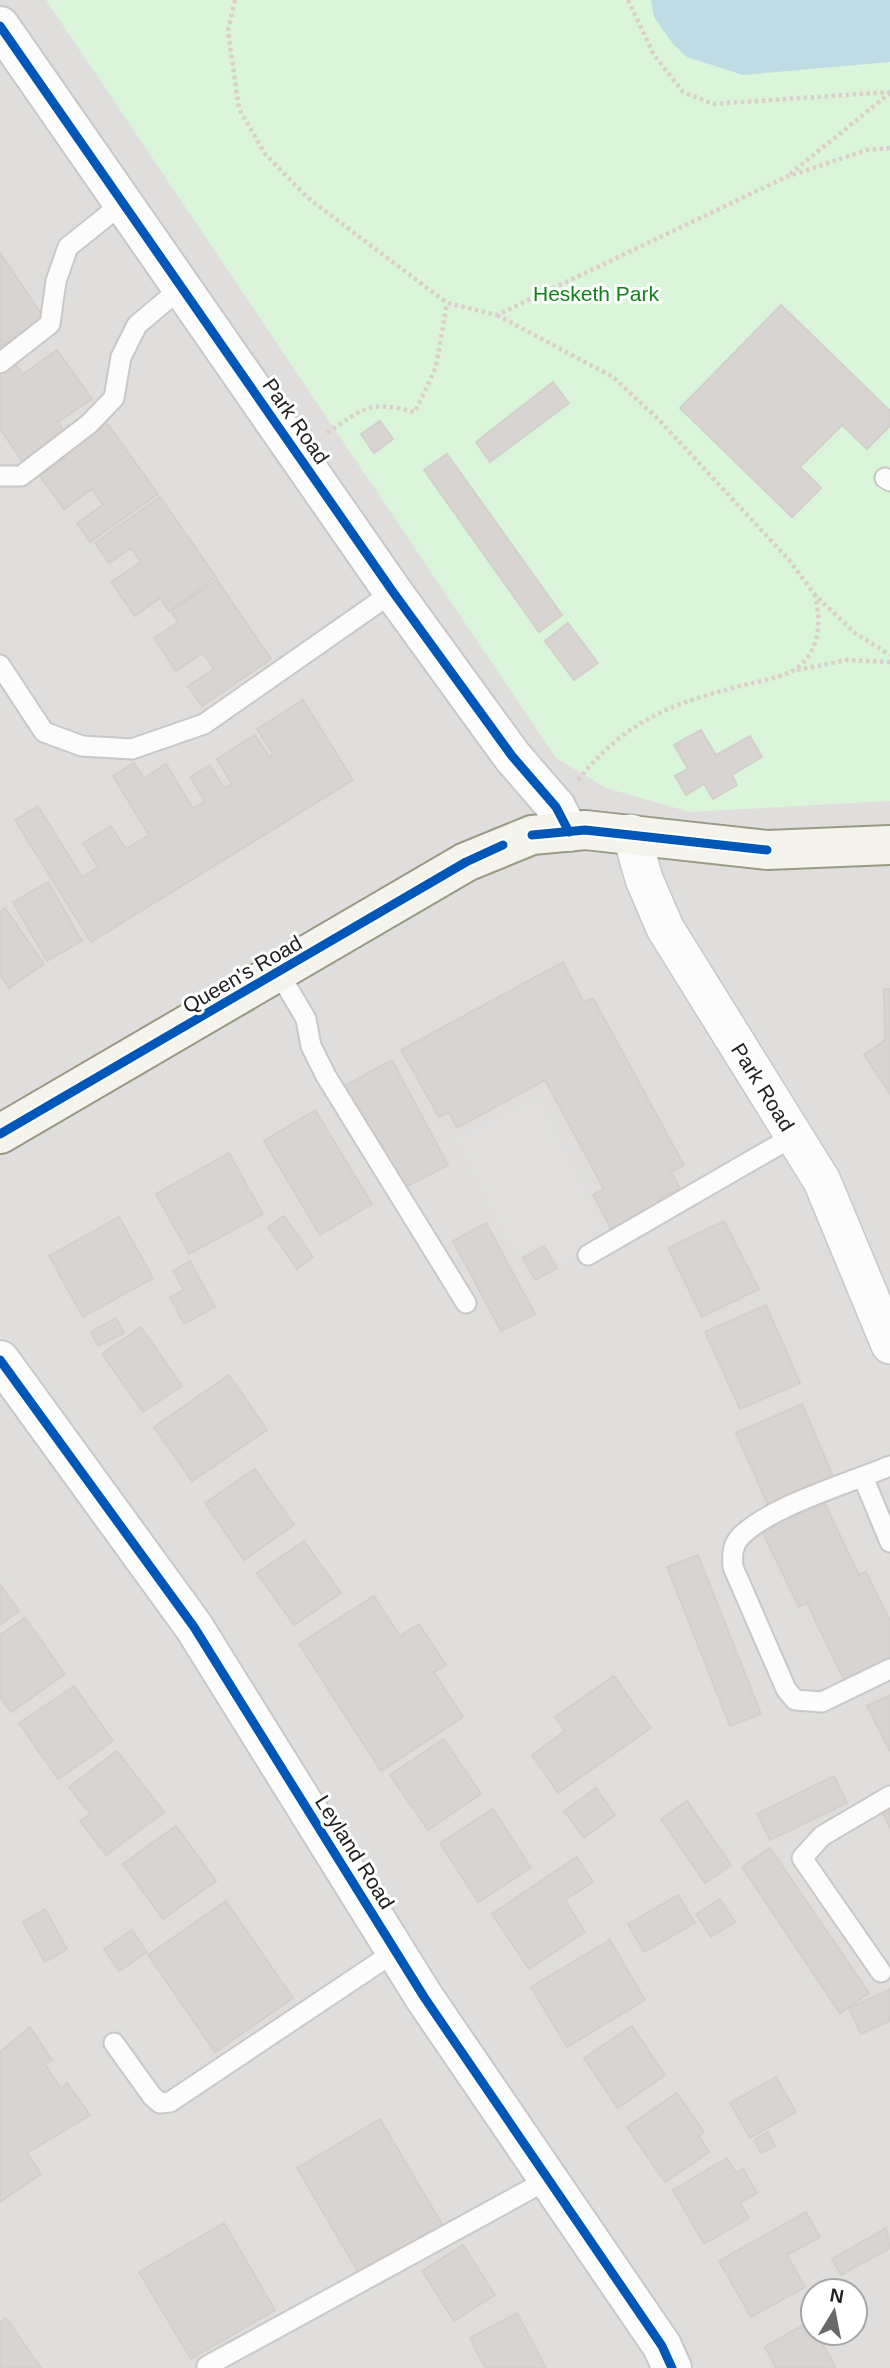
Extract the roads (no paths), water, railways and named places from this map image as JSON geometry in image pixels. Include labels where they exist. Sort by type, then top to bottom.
[{"type":"main road","name":"Queen's Road","points":[[0,1134],[466,862],[533,835],[563,819],[631,833],[767,850],[890,845]]},
{"type":"street","name":"Park Road","points":[[0,26],[393,592],[512,756],[563,819]]},
{"type":"street","name":"Park Road","points":[[631,833],[645,879],[665,928],[821,1181],[890,1345]]},
{"type":"street","name":"Leyland Road","points":[[0,1360],[194,1627],[396,1951],[662,2346],[673,2368]]},
{"type":"lane","points":[[0,363],[50,324],[56,281],[68,247],[123,203]]},
{"type":"lane","points":[[0,476],[21,476],[89,424],[114,398],[121,357],[137,325],[182,287]]},
{"type":"lane","points":[[0,665],[44,732],[82,746],[132,749],[204,724],[393,592]]},
{"type":"lane","points":[[279,972],[306,1019],[312,1046],[326,1076],[467,1303]]},
{"type":"lane","points":[[588,1255],[794,1136]]},
{"type":"lane","points":[[890,1466],[760,1521],[740,1537],[731,1552],[733,1567],[786,1689],[795,1700],[822,1702],[890,1669]]},
{"type":"lane","points":[[863,1477],[890,1542]]},
{"type":"lane","points":[[881,1972],[802,1858],[822,1836],[890,1796]]},
{"type":"lane","points":[[114,2043],[152,2096],[160,2103],[170,2102],[396,1951]]},
{"type":"lane","points":[[206,2367],[549,2179]]},
{"type":"water","points":[[651,0],[890,0],[890,62],[743,75],[687,57],[673,44],[654,17]]},
{"type":"park label","name":"Hesketh Park","points":[[596,293]]}]
